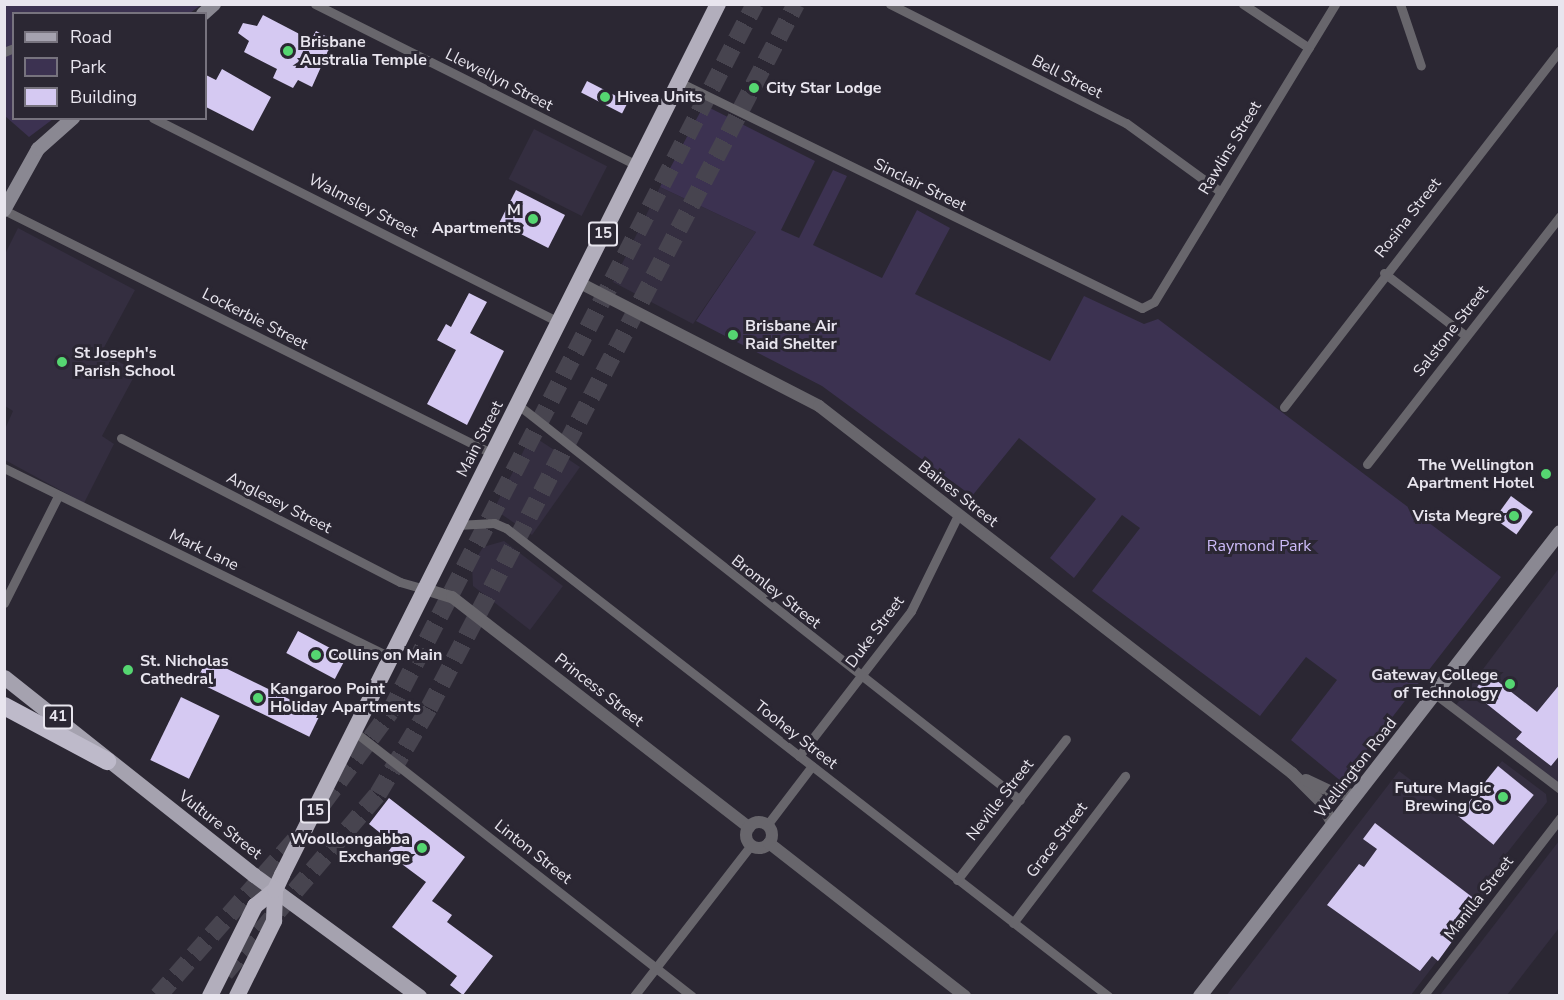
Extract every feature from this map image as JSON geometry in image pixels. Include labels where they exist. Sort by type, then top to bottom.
[{"type":"highway","name":"Main Street","points":[[210,996],[255,906],[275,890],[718,4]]},
{"type":"highway","points":[[4,706],[107,761]]},
{"type":"highway","name":"Main Street","points":[[237,996],[274,921],[275,890]]},
{"type":"main road","points":[[4,210],[38,148],[71,120]]},
{"type":"main road","name":"Wellington Road","points":[[1200,996],[1560,532]]},
{"type":"main road","name":"Vulture Street","points":[[4,677],[89,741],[107,761],[275,890],[419,996]]},
{"type":"street","name":"Llewellyn Street","points":[[315,4],[638,166]]},
{"type":"street","name":"Bell Street","points":[[890,4],[1125,123],[1221,192]]},
{"type":"street","points":[[1243,4],[1309,48]]},
{"type":"street","name":"Rawlins Street","points":[[1149,307],[1335,4]]},
{"type":"street","points":[[1400,4],[1421,66]]},
{"type":"street","name":"Rosina Street","points":[[1284,407],[1384,273],[1560,50]]},
{"type":"street","name":"Sinclair Street","points":[[679,82],[1129,305],[1149,307]]},
{"type":"street","name":"Walmsley Street","points":[[157,120],[558,322]]},
{"type":"street","name":"Lockerbie Street","points":[[4,210],[493,454]]},
{"type":"street","name":"Salstone Street","points":[[1367,464],[1560,216]]},
{"type":"street","points":[[1384,273],[1466,336]]},
{"type":"street","name":"Baines Street","points":[[579,282],[811,401],[1292,773],[1320,801],[1333,824]]},
{"type":"street","name":"Bromley Street","points":[[517,404],[1020,800]]},
{"type":"street","name":"Anglesey Street","points":[[121,438],[400,582],[424,589]]},
{"type":"street","name":"Mark Lane","points":[[4,468],[391,658]]},
{"type":"street","points":[[4,603],[58,496]]},
{"type":"street","name":"Duke Street","points":[[799,756],[915,605],[958,515]]},
{"type":"street","name":"Toohey Street","points":[[457,525],[501,525],[1108,996]]},
{"type":"street","name":"Princess Street","points":[[424,589],[457,600],[749,827]]},
{"type":"street","points":[[1435,694],[1560,789]]},
{"type":"street","name":"Linton Street","points":[[355,732],[692,996]]},
{"type":"street","name":"Neville Street","points":[[957,879],[1066,739]]},
{"type":"street","points":[[812,766],[767,825],[769,843],[965,996]]},
{"type":"street","name":"Baines Street","points":[[1292,773],[1329,791],[1356,795]]},
{"type":"street","name":"Grace Street","points":[[1013,922],[1125,776]]},
{"type":"street","name":"Manilla Street","points":[[1423,996],[1560,818]]},
{"type":"street","points":[[751,845],[746,834],[749,827],[756,822],[767,825]]},
{"type":"street","points":[[751,845],[762,848],[769,843]]},
{"type":"street","points":[[634,996],[751,845]]},
{"type":"shaded area","points":[[534,129],[607,166],[582,216],[509,179]]},
{"type":"shaded area","points":[[660,187],[756,232],[693,324],[613,282]]},
{"type":"shaded area","name":"St Joseph's Parish School","points":[[18,228],[135,290],[101,353],[137,371],[102,436],[114,444],[84,503],[5,460],[5,429],[13,411],[5,406],[4,256]]},
{"type":"shaded area","points":[[536,438],[580,467],[532,535],[498,512],[496,505],[527,444]]},
{"type":"shaded area","points":[[504,541],[563,586],[530,630],[473,586],[472,566],[483,547]]},
{"type":"shaded area","points":[[1559,568],[1559,785],[1456,705]]},
{"type":"shaded area","points":[[1502,761],[1546,794],[1547,802],[1507,853],[1515,860],[1411,995],[1226,996],[1399,771],[1459,817]]},
{"type":"shaded area","points":[[1559,841],[1559,928],[1507,995],[1440,995]]},
{"type":"green space","points":[[5,5],[201,5],[191,12],[12,12],[12,120],[52,120],[29,137],[5,116]]},
{"type":"green space","name":"Raymond Park","points":[[704,105],[815,161],[781,230],[799,238],[833,170],[847,176],[813,245],[882,278],[917,210],[950,228],[915,294],[1050,361],[1084,296],[1144,324],[1158,319],[1501,577],[1342,782],[1291,740],[1337,680],[1306,657],[1260,716],[1092,591],[1140,528],[1122,515],[1074,578],[1050,558],[1096,499],[1019,438],[972,496],[822,386],[696,321],[756,232],[660,187]]},
{"type":"building","name":"Brisbane Australia Temple","points":[[263,15],[311,40],[316,31],[333,40],[312,87],[298,80],[293,88],[273,78],[277,69],[244,52],[249,41],[238,33],[243,23],[257,26]]},
{"type":"building","points":[[222,69],[271,97],[253,131],[207,108],[207,76],[216,80]]},
{"type":"building","name":"Hivea Units","points":[[587,81],[628,102],[622,113],[581,93]]},
{"type":"building","name":"M Apartments","points":[[516,190],[565,215],[548,248],[499,223]]},
{"type":"building","points":[[469,293],[487,302],[470,333],[504,351],[467,425],[427,404],[456,350],[437,340],[446,324],[451,327]]},
{"type":"building","name":"Vista Megre","points":[[1511,496],[1533,512],[1516,535],[1495,519]]},
{"type":"building","name":"Collins on Main","points":[[298,631],[347,657],[335,679],[286,653]]},
{"type":"building","name":"Kangaroo Point Holiday Apartments","points":[[207,659],[320,714],[309,737],[196,681]]},
{"type":"building","points":[[1487,673],[1537,712],[1560,684],[1560,755],[1551,766],[1516,739],[1522,732],[1473,693]]},
{"type":"building","points":[[181,697],[220,716],[189,779],[150,760]]},
{"type":"building","name":"Future Magic Brewing Co","points":[[1498,766],[1534,795],[1493,845],[1458,816]]},
{"type":"building","points":[[389,798],[465,857],[432,901],[452,915],[447,922],[493,956],[463,995],[450,985],[457,976],[392,927],[426,882],[387,853],[394,844],[369,824]]},
{"type":"building","points":[[1375,823],[1480,903],[1438,961],[1432,956],[1420,971],[1327,905],[1359,864],[1364,867],[1377,849],[1363,839]]},
{"type":"tunnel","points":[[323,803],[390,712],[755,4]]},
{"type":"tunnel","points":[[225,973],[378,794],[429,708],[796,4]]},
{"type":"tunnel","points":[[158,996],[295,840]]},
{"type":"place","name":"Brisbane Australia Temple","points":[[288,51]]},
{"type":"place","name":"City Star Lodge","points":[[754,88]]},
{"type":"place","name":"Hivea Units","points":[[605,97]]},
{"type":"place","name":"M Apartments","points":[[533,219]]},
{"type":"place","name":"Brisbane Air Raid Shelter","points":[[733,335]]},
{"type":"place","name":"St Joseph's Parish School","points":[[62,362]]},
{"type":"place","name":"The Wellington Apartment Hotel","points":[[1546,474]]},
{"type":"place","name":"Vista Megre","points":[[1514,516]]},
{"type":"place","name":"Collins on Main","points":[[316,655]]},
{"type":"place","name":"St. Nicholas Cathedral","points":[[128,670]]},
{"type":"place","name":"Gateway College of Technology","points":[[1510,684]]},
{"type":"place","name":"Kangaroo Point Holiday Apartments","points":[[258,698]]},
{"type":"place","name":"Future Magic Brewing Co","points":[[1503,797]]},
{"type":"place","name":"Woolloongabba Exchange","points":[[422,848]]}]
